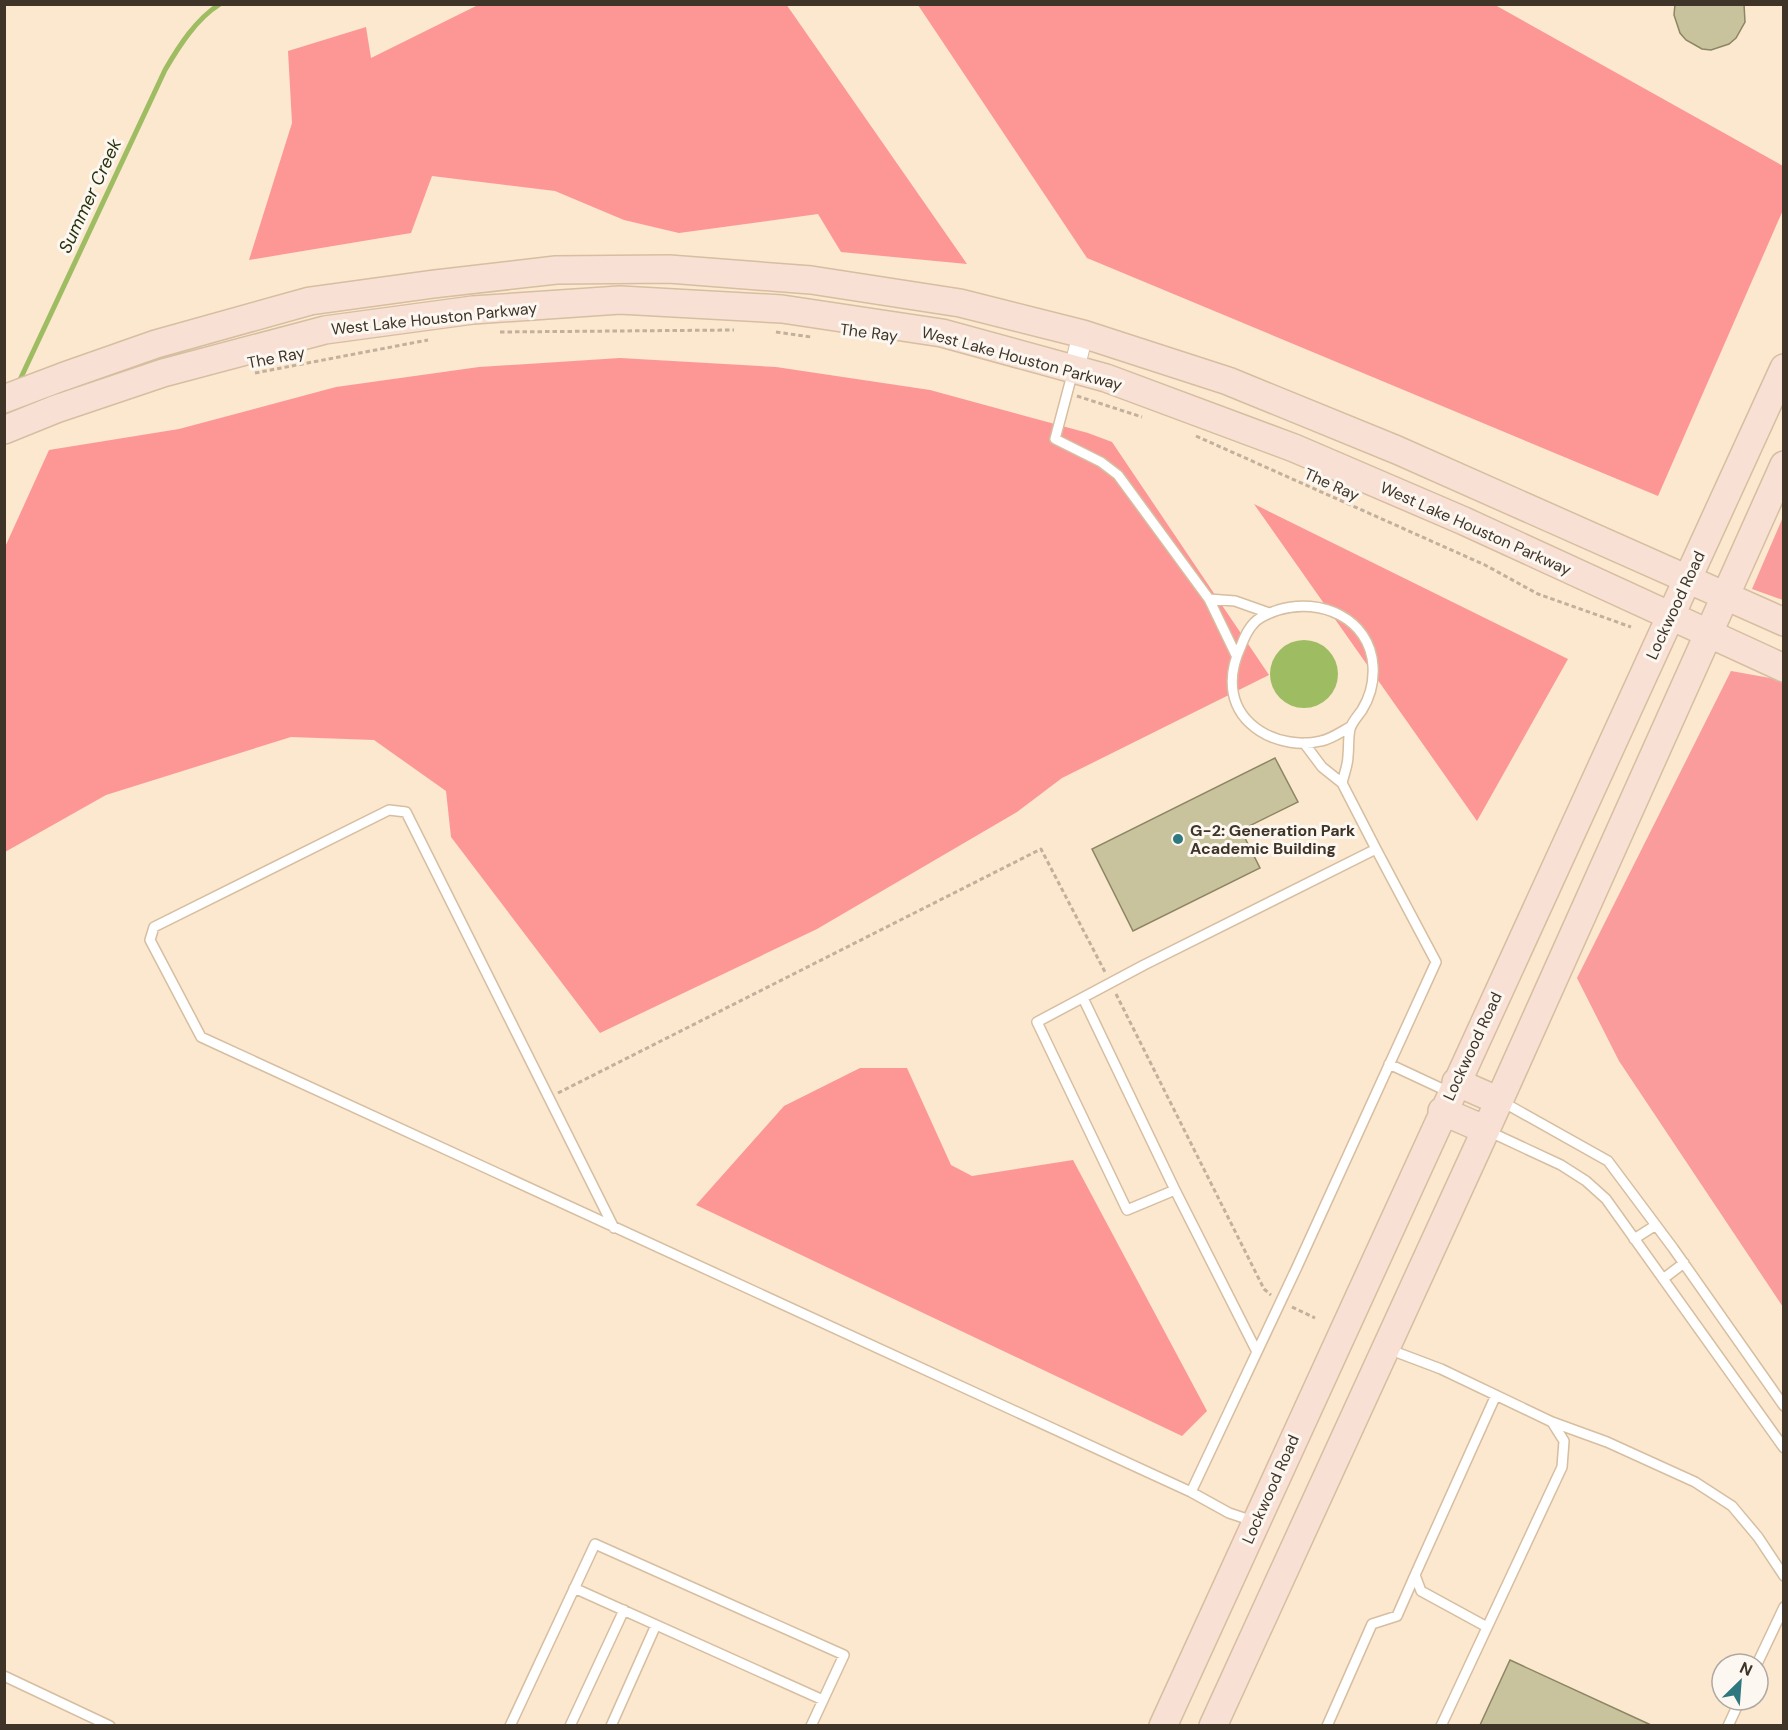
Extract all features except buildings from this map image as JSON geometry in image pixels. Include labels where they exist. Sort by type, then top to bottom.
[{"type":"main road","name":"West Lake Houston Parkway","points":[[4,399],[156,344],[310,301],[434,284],[567,270],[669,269],[811,280],[960,303],[1083,334],[1228,381],[1397,450],[1784,622]]},
{"type":"main road","name":"West Lake Houston Parkway","points":[[4,430],[56,409],[164,373],[324,330],[473,310],[620,300],[782,309],[942,333],[1070,381],[1106,378],[1294,448],[1464,521],[1784,668]]},
{"type":"main road","name":"Lockwood Road","points":[[1163,1725],[1784,368]]},
{"type":"main road","points":[[1213,1725],[1486,1130],[1784,465]]},
{"type":"main road","points":[[1450,1095],[1499,1101]]},
{"type":"main road","points":[[1450,1095],[1486,1130]]},
{"type":"street","points":[[1070,381],[1083,334]]},
{"type":"lane","points":[[1070,381],[1055,439],[1101,462],[1118,475],[1209,599],[1236,655]]},
{"type":"lane","points":[[1209,599],[1235,601],[1269,613]]},
{"type":"lane","points":[[1292,606],[1320,607],[1347,618],[1364,636],[1370,650],[1373,680],[1363,708],[1350,727],[1322,741],[1304,743],[1271,738],[1245,718],[1236,703],[1232,670],[1247,632],[1255,622],[1269,613],[1292,606]]},
{"type":"lane","points":[[1342,783],[1348,759],[1350,727]]},
{"type":"lane","points":[[1191,1492],[1436,962],[1342,783],[1322,767],[1304,743]]},
{"type":"lane","points":[[614,1228],[405,812],[389,810],[154,927],[150,940],[201,1037],[614,1228],[1191,1492],[1229,1513],[1255,1522]]},
{"type":"lane","points":[[1175,1190],[1127,1210],[1037,1022],[1376,849]]},
{"type":"lane","points":[[1083,998],[1175,1190],[1257,1352]]},
{"type":"lane","points":[[1389,1064],[1450,1095]]},
{"type":"lane","points":[[1499,1101],[1608,1161],[1684,1263],[1784,1406]]},
{"type":"lane","points":[[1486,1130],[1561,1165],[1586,1181],[1606,1199],[1784,1448]]},
{"type":"lane","points":[[1634,1239],[1656,1225]]},
{"type":"lane","points":[[1663,1279],[1684,1263]]},
{"type":"lane","points":[[1386,1348],[1442,1369],[1552,1422],[1607,1442],[1695,1482],[1732,1506],[1758,1537],[1784,1576]]},
{"type":"lane","points":[[1327,1725],[1372,1624],[1397,1616],[1496,1395]]},
{"type":"lane","points":[[1441,1725],[1562,1467],[1564,1441],[1552,1422]]},
{"type":"lane","points":[[510,1725],[595,1544],[844,1655],[812,1725]]},
{"type":"lane","points":[[1415,1575],[1421,1591],[1487,1627]]},
{"type":"lane","points":[[574,1588],[823,1700]]},
{"type":"lane","points":[[1763,1652],[1784,1607]]},
{"type":"lane","points":[[570,1725],[624,1610]]},
{"type":"lane","points":[[611,1725],[656,1625]]},
{"type":"lane","points":[[4,1676],[110,1725]]},
{"type":"path","points":[[493,332],[739,330]]},
{"type":"path","name":"The Ray","points":[[771,331],[822,338]]},
{"type":"path","name":"The Ray","points":[[247,374],[435,339]]},
{"type":"path","points":[[1070,381],[1152,420]]},
{"type":"path","name":"The Ray","points":[[1193,435],[1485,565],[1538,594],[1631,627]]},
{"type":"path","points":[[549,1098],[1041,849],[1111,983],[1264,1289],[1280,1303],[1315,1318]]},
{"type":"shaded area","points":[[786,4],[967,264],[841,252],[818,214],[679,233],[624,220],[555,191],[432,176],[411,233],[249,260],[292,123],[288,51],[366,27],[371,58],[478,5]]},
{"type":"shaded area","points":[[918,5],[1495,5],[1783,166],[1783,210],[1658,496],[1087,258]]},
{"type":"shaded area","points":[[620,358],[776,367],[930,390],[1088,433],[1112,442],[1269,675],[1062,778],[1017,812],[817,929],[600,1033],[451,837],[446,791],[374,740],[291,737],[106,795],[5,852],[5,547],[49,450],[179,429],[336,387],[479,367]]},
{"type":"shaded area","points":[[1254,504],[1568,659],[1477,821]]},
{"type":"shaded area","points":[[1783,517],[1784,600],[1752,589]]},
{"type":"shaded area","points":[[1297,640],[1311,640],[1323,645],[1333,655],[1338,674],[1333,693],[1323,703],[1311,708],[1297,708],[1285,703],[1275,693],[1270,681],[1270,667],[1275,655],[1285,645]]},
{"type":"shaded area","points":[[1731,671],[1770,678],[1783,683],[1783,1307],[1619,1061],[1577,978]]},
{"type":"shaded area","points":[[860,1068],[907,1068],[951,1165],[972,1176],[1073,1160],[1207,1411],[1182,1436],[696,1205],[784,1106]]},
{"type":"waterway","name":"Summer Creek","points":[[18,384],[165,70],[196,25],[220,4]]},
{"type":"place","name":"G-2: Generation Park Academic Building","points":[[1178,839]]}]
